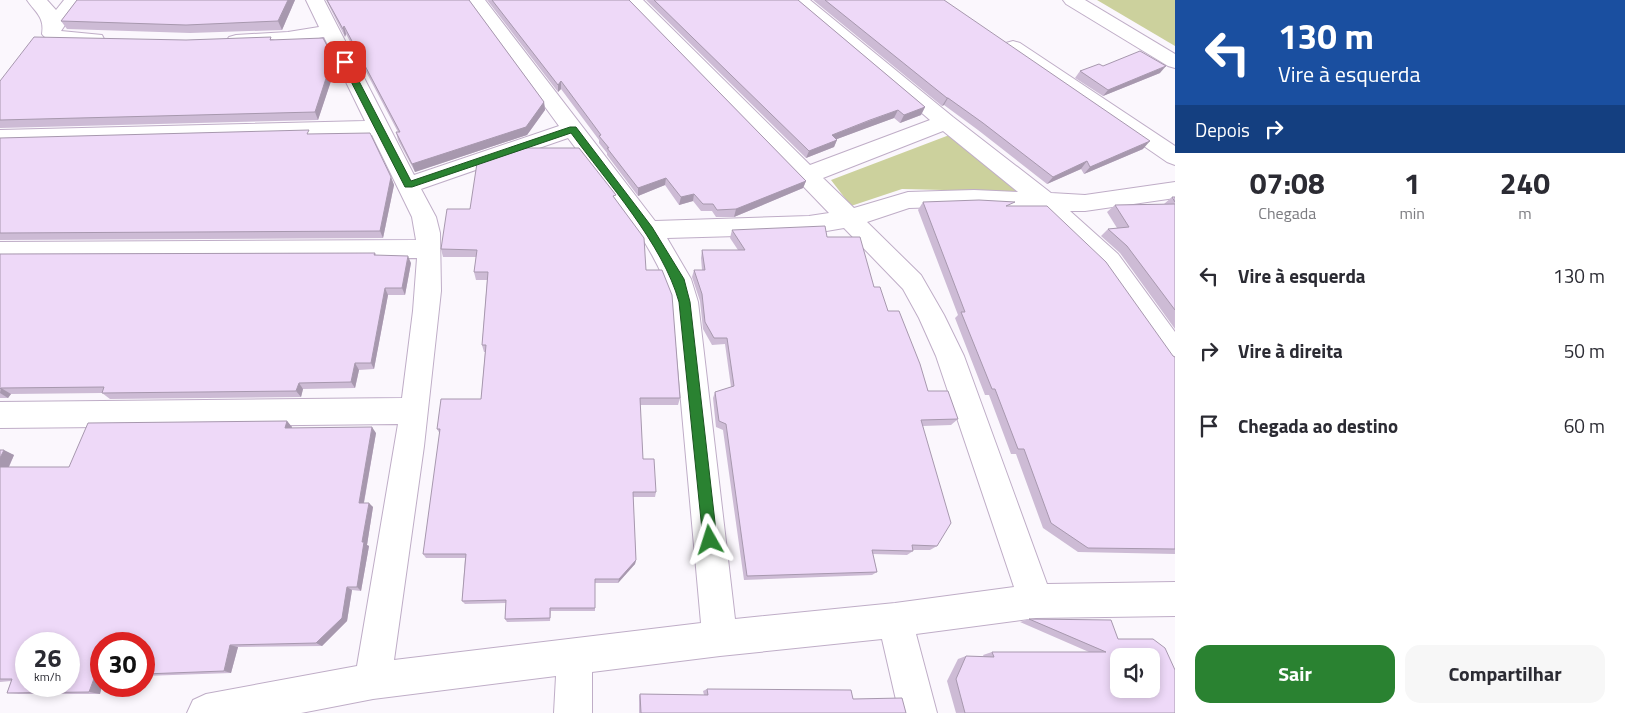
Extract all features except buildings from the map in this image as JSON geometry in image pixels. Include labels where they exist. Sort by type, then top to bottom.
[{"type":"street","points":[[36,0],[48,10],[52,28],[51,34],[62,38],[116,39]]},
{"type":"street","points":[[52,28],[73,0]]},
{"type":"street","points":[[314,0],[424,217],[429,234],[426,319],[374,681]]},
{"type":"street","points":[[476,0],[649,230],[678,279],[685,302],[720,638]]},
{"type":"street","points":[[633,0],[851,218],[912,282],[950,356],[1036,600]]},
{"type":"street","points":[[799,0],[1045,201],[1109,261],[1175,353]]},
{"type":"street","points":[[1072,0],[1175,62]]},
{"type":"street","points":[[221,41],[288,38],[329,31]]},
{"type":"street","points":[[998,38],[1175,157]]},
{"type":"street","points":[[807,175],[946,122]]},
{"type":"street","points":[[0,137],[379,128]]},
{"type":"street","points":[[408,185],[573,129]]},
{"type":"street","points":[[649,230],[809,225],[851,218],[908,200],[974,198],[1085,203],[1175,190]]},
{"type":"street","points":[[0,251],[429,250]]},
{"type":"street","points":[[0,416],[414,411]]},
{"type":"street","points":[[206,713],[374,681],[720,638],[895,620],[1036,600],[1172,606]]},
{"type":"street","points":[[895,620],[918,713]]},
{"type":"street","points":[[573,713],[574,657]]},
{"type":"green space","points":[[1097,0],[1175,0],[1175,46]]},
{"type":"green space","points":[[952,134],[1025,192],[902,189],[851,206],[831,180]]},
{"type":"route","points":[[345,62],[408,185],[573,129],[649,230],[678,279],[685,302],[710,540]]}]
